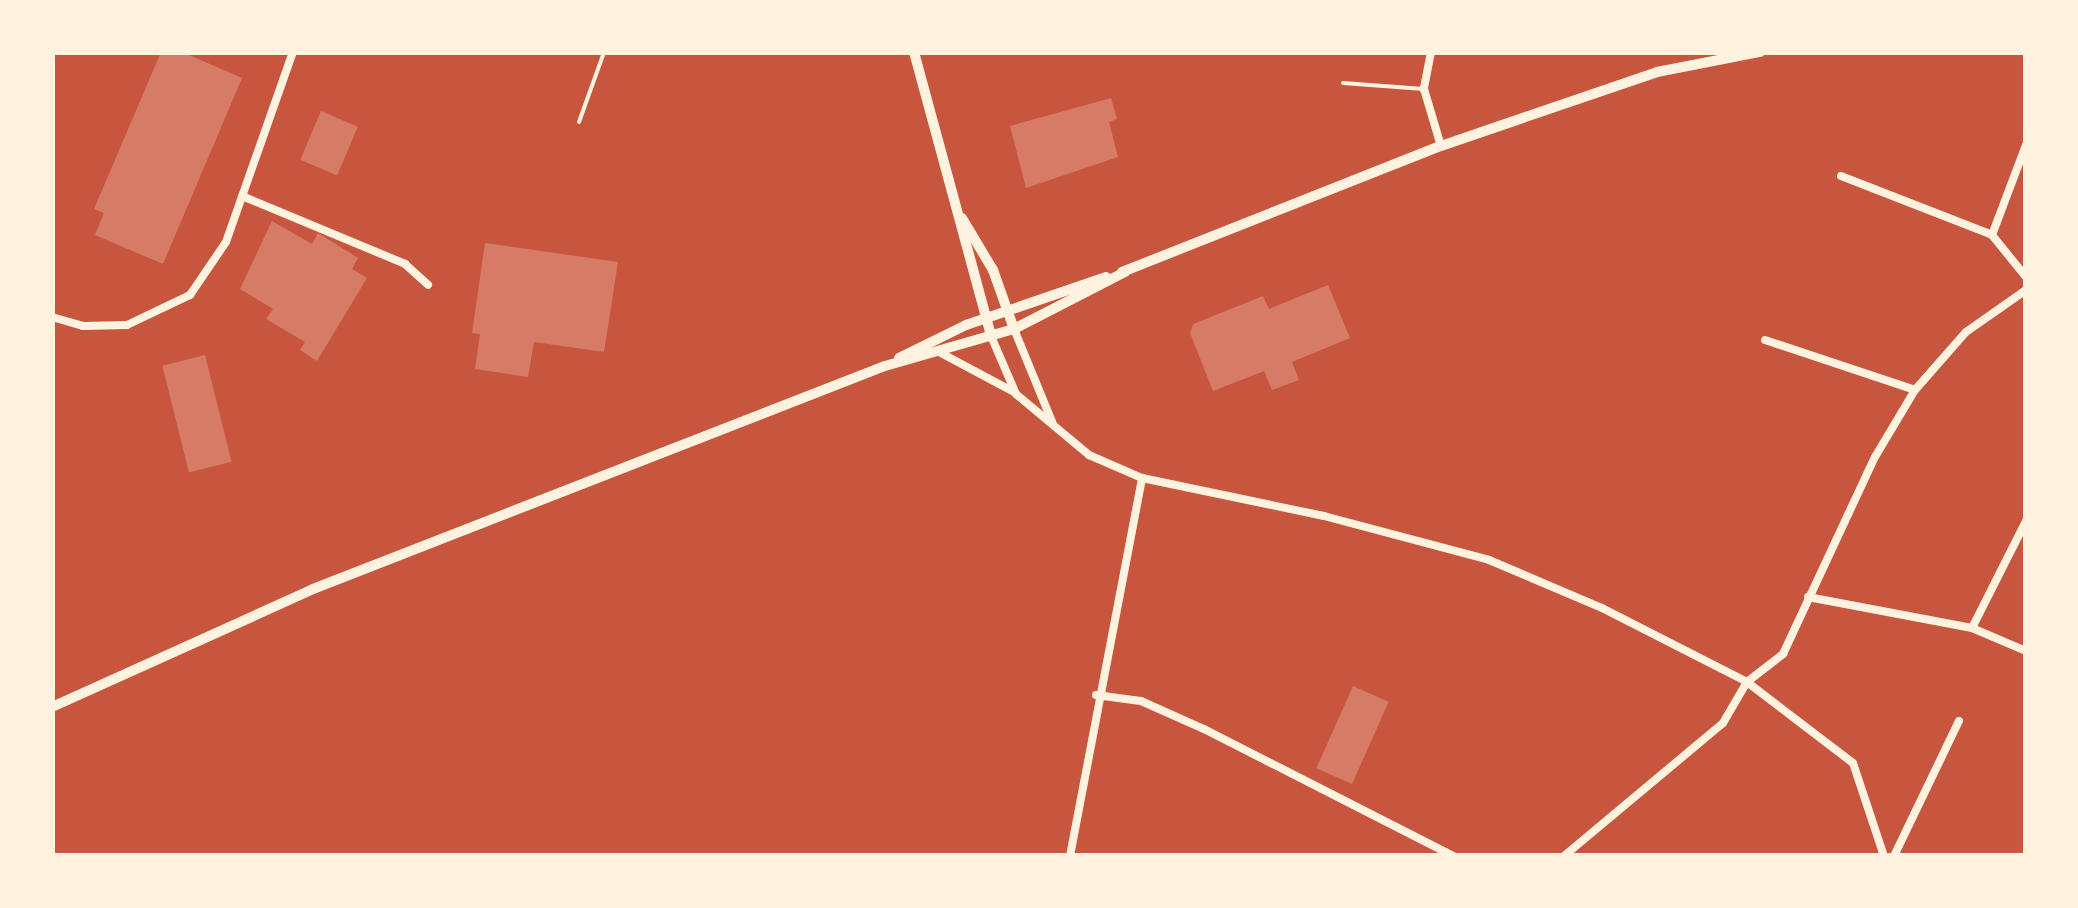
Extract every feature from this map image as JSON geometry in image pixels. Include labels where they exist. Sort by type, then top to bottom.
[{"type":"main road","points":[[914,52],[991,336]]},
{"type":"main road","points":[[52,707],[313,589],[885,366],[1006,309],[1125,272],[1441,146],[1658,72],[1760,52]]},
{"type":"main road","points":[[956,208],[994,270],[1014,328]]},
{"type":"main road","points":[[885,366],[1014,328],[1125,272]]},
{"type":"street","points":[[52,317],[104,328],[171,309],[218,260],[293,52]]},
{"type":"street","points":[[1431,52],[1424,90],[1441,146]]},
{"type":"street","points":[[1992,236],[2026,145]]},
{"type":"street","points":[[1841,176],[1992,236],[2026,278]]},
{"type":"street","points":[[242,196],[405,264],[428,285]]},
{"type":"street","points":[[1564,856],[1723,723],[1747,682],[1783,654],[1808,597],[1915,390],[1966,332],[2026,290]]},
{"type":"street","points":[[1014,328],[1054,428]]},
{"type":"street","points":[[991,336],[1016,394]]},
{"type":"street","points":[[1765,340],[1915,390]]},
{"type":"street","points":[[939,352],[1016,394],[1090,455],[1142,478],[1324,516],[1490,560],[1602,608],[1747,682],[1853,764],[1884,856]]},
{"type":"street","points":[[1070,856],[1096,695],[1142,478]]},
{"type":"street","points":[[1972,628],[2026,521]]},
{"type":"street","points":[[1808,597],[1972,628],[2026,652]]},
{"type":"street","points":[[1096,695],[1140,701],[1204,728],[1453,856]]},
{"type":"street","points":[[1894,856],[1959,721]]},
{"type":"lane","points":[[580,122],[604,52]]},
{"type":"lane","points":[[1343,83],[1424,90]]},
{"type":"building","points":[[161,52],[182,52],[242,78],[163,264],[95,235],[104,213],[94,209]]},
{"type":"building","points":[[1111,98],[1117,119],[1109,122],[1118,157],[1026,188],[1010,126]]},
{"type":"building","points":[[321,111],[358,127],[337,175],[300,160]]},
{"type":"building","points":[[272,221],[312,244],[318,233],[358,258],[352,269],[367,278],[317,361],[300,350],[305,342],[266,319],[273,309],[240,289]]},
{"type":"building","points":[[485,243],[618,262],[604,352],[534,342],[528,377],[475,369],[480,334],[472,333]]},
{"type":"building","points":[[1328,285],[1350,338],[1292,362],[1299,380],[1272,390],[1264,371],[1213,391],[1190,333],[1193,324],[1263,296],[1269,309]]},
{"type":"building","points":[[205,355],[232,462],[189,472],[162,366]]},
{"type":"building","points":[[1353,686],[1389,702],[1352,784],[1316,768]]}]
